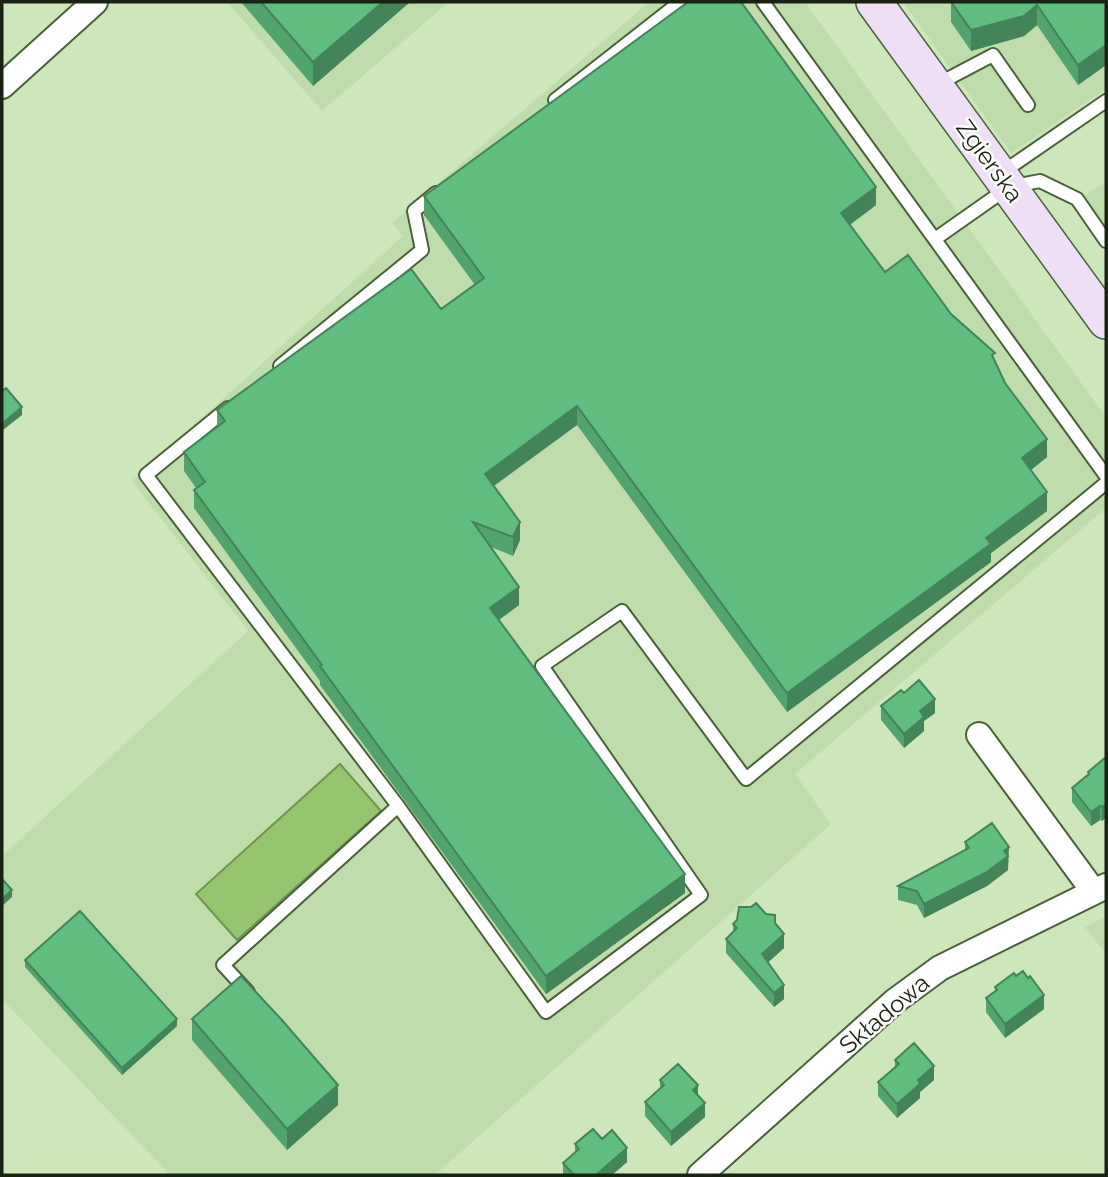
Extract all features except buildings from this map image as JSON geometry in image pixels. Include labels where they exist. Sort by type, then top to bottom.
[{"type":"main road","name":"Zgierska","points":[[874,2],[1106,321]]},
{"type":"street","points":[[2,86],[95,2]]},
{"type":"street","name":"Składowa","points":[[700,1175],[895,1001],[940,968],[1100,889],[979,735]]},
{"type":"lane","points":[[541,111],[680,2]]},
{"type":"lane","points":[[763,2],[1106,476]]},
{"type":"lane","points":[[935,86],[993,55],[1028,105]]},
{"type":"lane","points":[[936,239],[1004,181],[1106,101]]},
{"type":"lane","points":[[1004,181],[1041,181],[1077,199],[1106,241]]},
{"type":"lane","points":[[273,371],[422,250],[414,211],[446,186]]},
{"type":"lane","points":[[241,397],[146,475],[398,806],[546,1012],[701,895],[542,666],[622,611],[746,779],[1106,483]]},
{"type":"lane","points":[[258,1003],[223,965],[398,806]]},
{"type":"shaded area","points":[[227,2],[449,2],[322,111]]},
{"type":"shaded area","points":[[649,2],[805,2],[1106,417],[1106,508],[795,774],[831,824],[435,1175],[170,1175],[2,999],[2,856],[248,631],[132,481],[403,236],[392,223]]},
{"type":"shaded area","points":[[903,2],[1106,2],[1106,89],[1011,153]]},
{"type":"shaded area","points":[[1106,182],[1106,227],[1084,196]]},
{"type":"shaded area","points":[[340,764],[381,811],[237,940],[196,894]]},
{"type":"shaded area","points":[[1106,916],[1106,954],[1085,927]]}]
